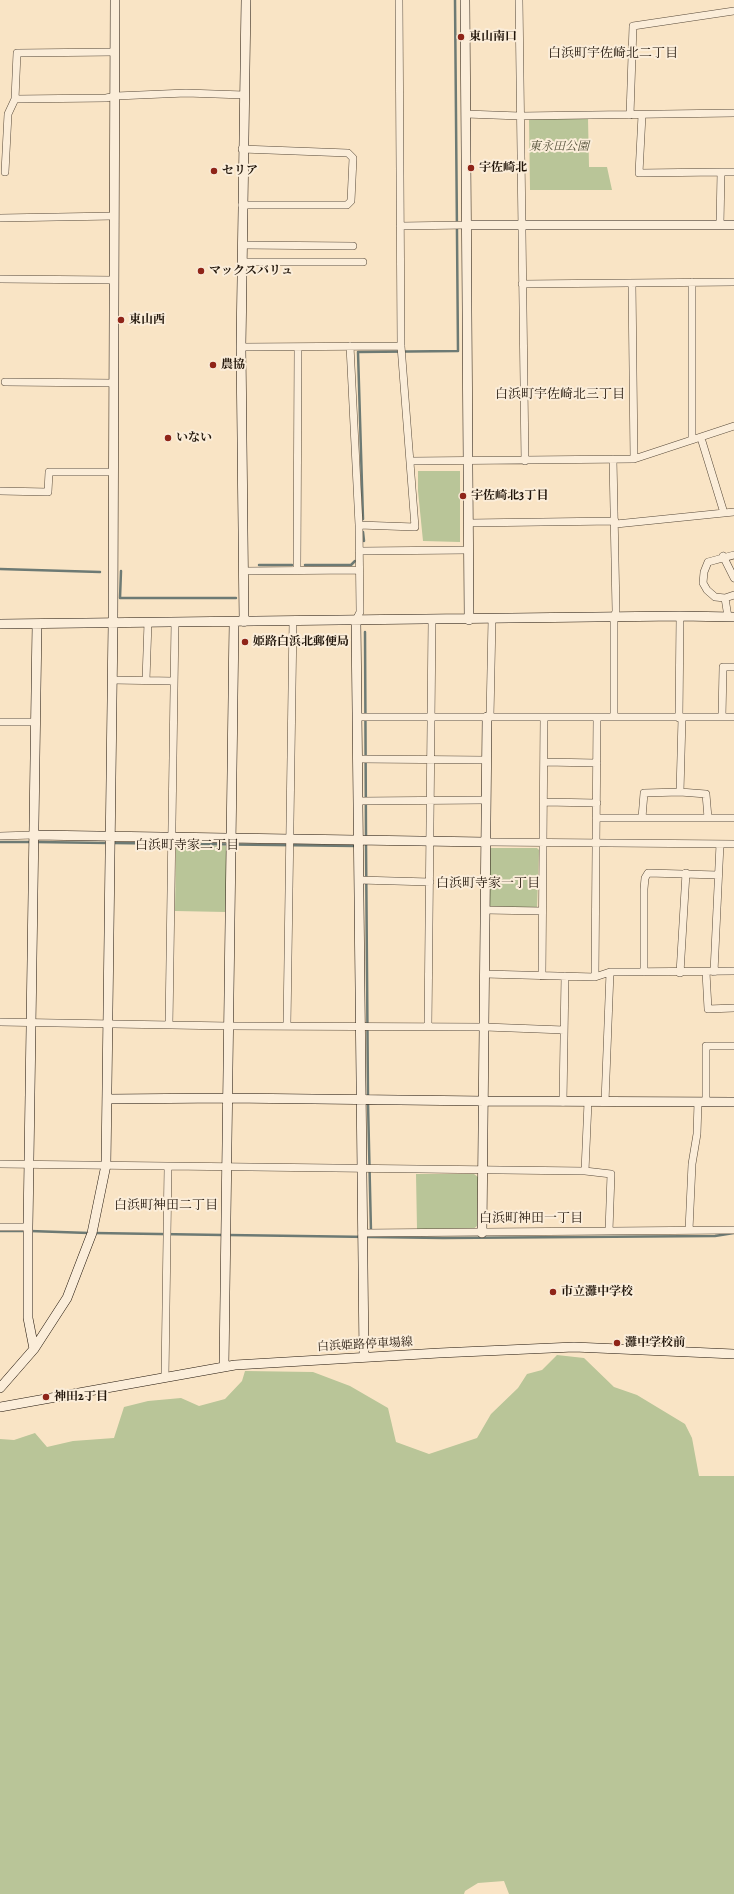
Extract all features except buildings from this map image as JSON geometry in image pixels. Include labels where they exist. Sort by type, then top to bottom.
[{"type":"street","points":[[0,1388],[34,1349],[67,1298],[92,1233],[106,1165],[109,838],[113,623],[113,383],[116,96],[115,0]]},
{"type":"street","points":[[244,622],[241,347],[242,149],[246,0]]},
{"type":"street","points":[[359,525],[415,527],[401,346],[399,0]]},
{"type":"street","points":[[465,0],[469,620]]},
{"type":"street","points":[[519,0],[525,461]]},
{"type":"street","points":[[630,115],[633,26],[734,11]]},
{"type":"street","points":[[5,172],[8,114],[15,99],[17,53],[115,52]]},
{"type":"street","points":[[15,99],[106,98],[116,96],[186,93],[244,94]]},
{"type":"street","points":[[466,114],[520,116],[734,113]]},
{"type":"street","points":[[642,115],[639,173],[734,172]]},
{"type":"street","points":[[242,149],[348,153],[353,158],[351,201],[347,206],[242,205]]},
{"type":"street","points":[[720,225],[721,172]]},
{"type":"street","points":[[0,218],[114,216]]},
{"type":"street","points":[[400,226],[522,224],[734,225]]},
{"type":"street","points":[[242,245],[353,246]]},
{"type":"street","points":[[242,262],[363,262]]},
{"type":"street","points":[[0,279],[114,280]]},
{"type":"street","points":[[692,282],[692,440]]},
{"type":"street","points":[[522,284],[734,282]]},
{"type":"street","points":[[632,283],[634,458]]},
{"type":"street","points":[[350,346],[359,525],[360,612],[356,620],[364,1357]]},
{"type":"street","points":[[241,347],[401,346]]},
{"type":"street","points":[[297,570],[298,347]]},
{"type":"street","points":[[5,382],[113,383]]},
{"type":"street","points":[[410,461],[525,461],[634,458],[701,438],[734,426]]},
{"type":"street","points":[[701,438],[724,513]]},
{"type":"street","points":[[613,459],[616,611],[614,618],[614,718]]},
{"type":"street","points":[[0,491],[48,492],[49,472],[113,472]]},
{"type":"street","points":[[469,523],[615,523],[734,512]]},
{"type":"street","points":[[359,551],[469,550]]},
{"type":"street","points":[[734,555],[723,556],[708,562],[704,572],[703,583],[707,590],[715,597],[725,598],[734,595]]},
{"type":"street","points":[[723,556],[734,578]]},
{"type":"street","points":[[243,571],[359,570]]},
{"type":"street","points":[[0,624],[469,620],[680,616],[731,617],[725,598]]},
{"type":"street","points":[[680,616],[680,792]]},
{"type":"street","points":[[482,1233],[482,1170],[485,1101],[485,842],[492,619]]},
{"type":"street","points":[[428,1027],[432,620]]},
{"type":"street","points":[[287,1025],[293,621]]},
{"type":"street","points":[[146,680],[148,622]]},
{"type":"street","points":[[170,1025],[175,622]]},
{"type":"street","points":[[224,1366],[228,1168],[234,622]]},
{"type":"street","points":[[34,1349],[28,1318],[28,1227],[37,624]]},
{"type":"street","points":[[722,718],[723,667],[734,667]]},
{"type":"street","points":[[112,680],[174,681]]},
{"type":"street","points":[[357,717],[734,718]]},
{"type":"street","points":[[542,976],[544,717]]},
{"type":"street","points":[[596,977],[597,717]]},
{"type":"street","points":[[0,722],[35,722]]},
{"type":"street","points":[[358,759],[487,760]]},
{"type":"street","points":[[544,762],[597,763]]},
{"type":"street","points":[[642,818],[644,793],[680,792],[706,794],[708,818]]},
{"type":"street","points":[[358,801],[430,799],[486,800]]},
{"type":"street","points":[[544,802],[597,803]]},
{"type":"street","points":[[596,818],[734,818]]},
{"type":"street","points":[[0,836],[33,835],[109,838],[290,839],[596,844],[734,844]]},
{"type":"street","points":[[714,972],[720,844]]},
{"type":"street","points":[[644,972],[645,878],[648,873],[718,875]]},
{"type":"street","points":[[680,973],[686,873]]},
{"type":"street","points":[[359,880],[430,882]]},
{"type":"street","points":[[485,910],[542,911]]},
{"type":"street","points":[[485,974],[596,977],[610,972],[680,973],[734,971]]},
{"type":"street","points":[[605,1102],[610,972]]},
{"type":"street","points":[[706,972],[708,1009],[734,1008]]},
{"type":"street","points":[[563,1102],[565,976]]},
{"type":"street","points":[[0,1022],[229,1026],[287,1025],[360,1027],[485,1027],[564,1030]]},
{"type":"street","points":[[689,1230],[692,1164],[702,1102],[706,1046],[734,1046]]},
{"type":"street","points":[[107,1099],[228,1098],[563,1102],[734,1102]]},
{"type":"street","points":[[585,1171],[588,1102]]},
{"type":"street","points":[[0,1164],[228,1168],[585,1171],[611,1174],[609,1231]]},
{"type":"street","points":[[165,1377],[168,1167]]},
{"type":"street","points":[[0,1227],[28,1227]]},
{"type":"street","points":[[362,1237],[374,1233],[734,1230]]},
{"type":"street","name":"白浜姫路停車場線","points":[[0,1407],[224,1366],[364,1357],[574,1347],[734,1354]]},
{"type":"green space","name":"東永田公園","points":[[529,118],[588,118],[589,167],[607,167],[612,190],[530,190]]},
{"type":"green space","points":[[418,471],[460,471],[460,542],[423,541],[418,491]]},
{"type":"green space","points":[[176,846],[226,846],[226,912],[175,911]]},
{"type":"green space","points":[[490,848],[537,848],[539,850],[537,908],[489,908]]},
{"type":"green space","points":[[416,1174],[474,1174],[478,1177],[477,1226],[472,1230],[417,1229]]},
{"type":"green space","points":[[557,1355],[584,1358],[614,1387],[637,1395],[685,1424],[692,1438],[699,1476],[734,1476],[734,1894],[509,1894],[504,1881],[478,1883],[465,1891],[464,1894],[0,1894],[0,1439],[14,1440],[35,1433],[47,1447],[73,1441],[114,1438],[124,1407],[148,1401],[181,1398],[199,1406],[225,1399],[242,1381],[245,1371],[313,1372],[350,1386],[388,1408],[396,1442],[429,1454],[477,1438],[491,1414],[518,1388],[527,1374],[542,1370]]},
{"type":"waterway","points":[[363,519],[358,352],[458,351],[455,0]]},
{"type":"waterway","points":[[363,532],[364,541]]},
{"type":"waterway","points":[[305,565],[351,565],[355,561]]},
{"type":"waterway","points":[[259,565],[292,565]]},
{"type":"waterway","points":[[0,569],[100,572]]},
{"type":"waterway","points":[[121,571],[120,598],[236,598]]},
{"type":"waterway","points":[[365,632],[366,838]]},
{"type":"waterway","points":[[0,842],[31,842]]},
{"type":"waterway","points":[[36,842],[107,843]]},
{"type":"waterway","points":[[112,843],[355,846]]},
{"type":"waterway","points":[[366,843],[368,1098]]},
{"type":"waterway","points":[[368,1103],[371,1232]]},
{"type":"waterway","points":[[0,1231],[25,1231]]},
{"type":"waterway","points":[[30,1231],[89,1233]]},
{"type":"waterway","points":[[94,1233],[223,1235]]},
{"type":"waterway","points":[[228,1235],[443,1238],[715,1236],[734,1233]]},
{"type":"place","name":"東山南口","points":[[461,37]]},
{"type":"place","name":"宇佐崎北","points":[[471,168]]},
{"type":"place","name":"セリア","points":[[214,171]]},
{"type":"place","name":"マックスバリュ","points":[[201,271]]},
{"type":"place","name":"東山西","points":[[121,320]]},
{"type":"place","name":"農協","points":[[213,365]]},
{"type":"place","name":"いない","points":[[168,438]]},
{"type":"place","name":"宇佐崎北3丁目","points":[[463,496]]},
{"type":"place","name":"姫路白浜北郵便局","points":[[245,642]]},
{"type":"place","name":"市立灘中学校","points":[[553,1292]]},
{"type":"place","name":"灘中学校前","points":[[617,1343]]},
{"type":"place","name":"神田2丁目","points":[[46,1397]]},
{"type":"district","name":"白浜町宇佐崎北二丁目","points":[[613,54]]},
{"type":"district","name":"白浜町宇佐崎北三丁目","points":[[560,395]]},
{"type":"district","name":"白浜町寺家二丁目","points":[[187,846]]},
{"type":"district","name":"白浜町寺家一丁目","points":[[488,884]]},
{"type":"district","name":"白浜町神田二丁目","points":[[166,1206]]},
{"type":"district","name":"白浜町神田一丁目","points":[[531,1219]]}]
